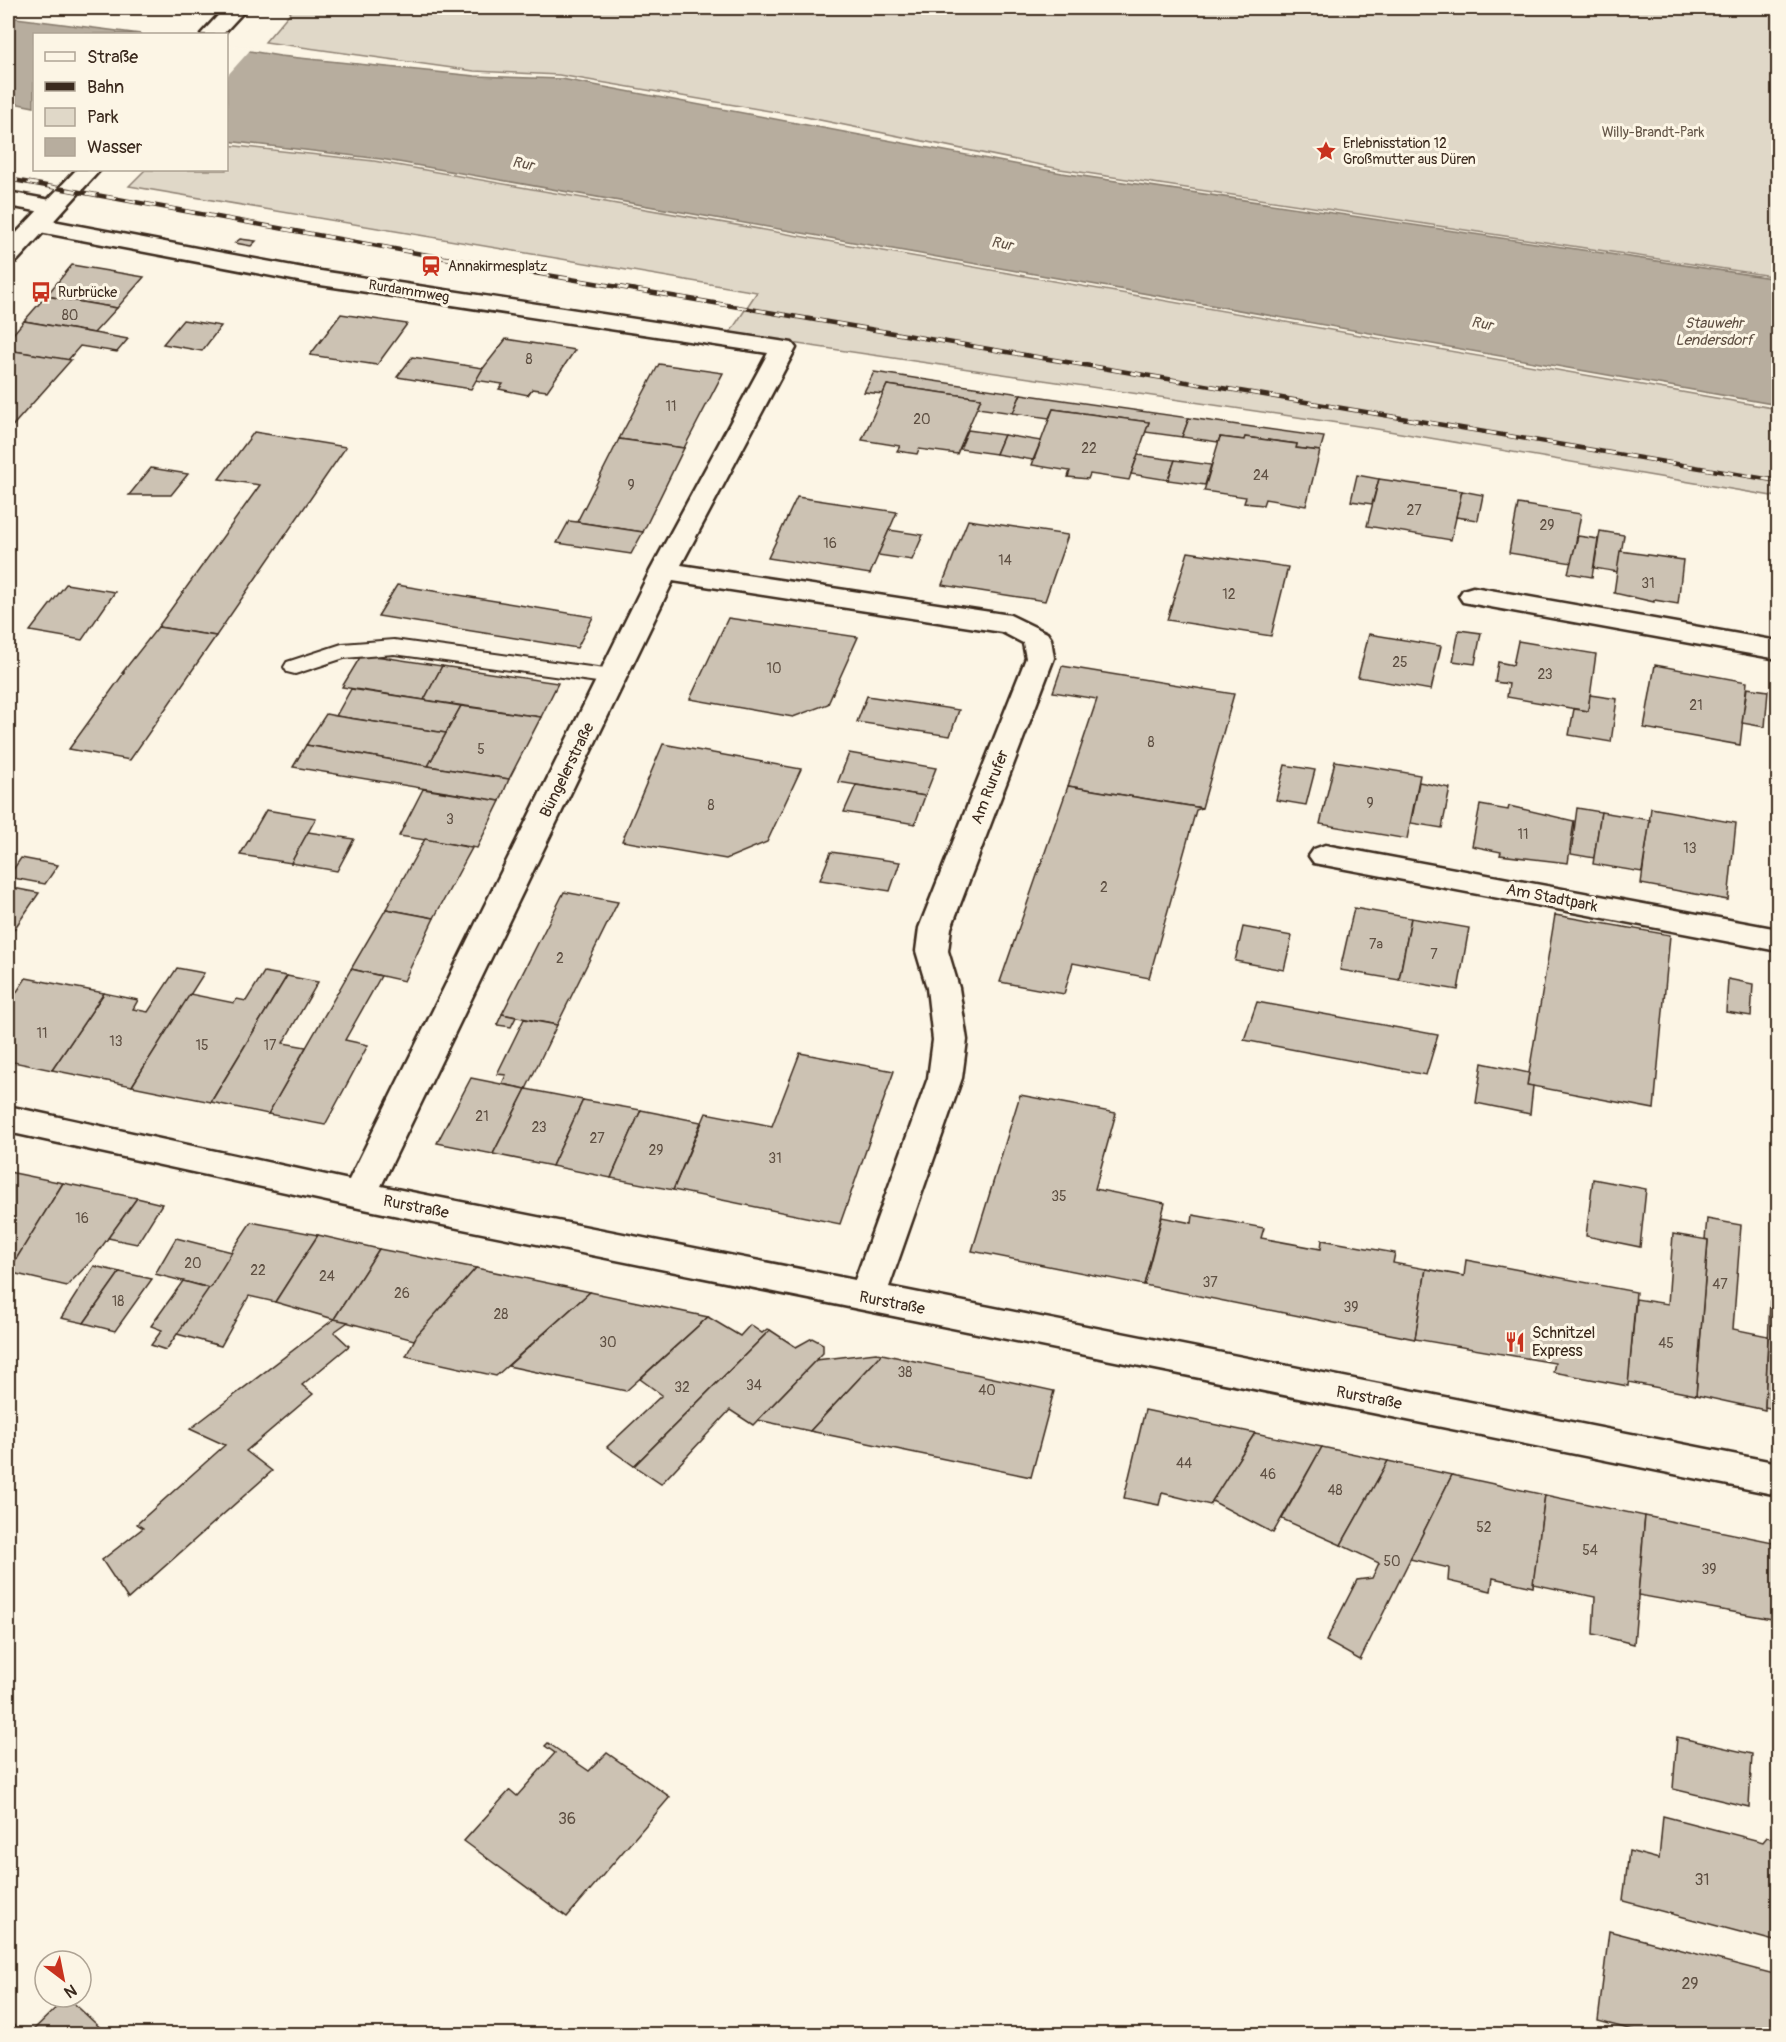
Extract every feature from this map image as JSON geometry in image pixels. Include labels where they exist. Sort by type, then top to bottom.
[{"type":"street","points":[[212,33],[236,8]]},
{"type":"street","points":[[8,256],[85,172]]},
{"type":"street","points":[[8,199],[53,207]]},
{"type":"street","name":"Rurdammweg","points":[[37,225],[314,277],[783,348]]},
{"type":"street","name":"Büngelerstraße","points":[[358,1196],[664,571],[783,348]]},
{"type":"street","name":"Am Rurufer","points":[[664,571],[1010,624],[1037,639],[1040,658],[935,928],[932,951],[943,988],[950,1040],[945,1078],[867,1298]]},
{"type":"street","points":[[1473,596],[1779,650]]},
{"type":"street","name":"Am Stadtpark","points":[[1325,856],[1779,940]]},
{"type":"street","name":"Rurstraße","points":[[8,1119],[358,1196],[1779,1479]]},
{"type":"lane","points":[[295,667],[342,651],[394,647],[612,677]]},
{"type":"green space","name":"Willy-Brandt-Park","points":[[294,8],[1778,8],[1778,277],[1060,169],[805,117],[559,75],[474,71],[265,42]]},
{"type":"green space","points":[[228,145],[374,161],[1778,409],[1778,497],[1365,427],[729,334],[757,292],[129,186],[144,171],[228,171]]},
{"type":"water","points":[[8,17],[133,33],[33,33],[33,107],[8,102]]},
{"type":"water","name":"Stauwehr Lendersdorf","points":[[228,47],[280,56],[475,76],[562,79],[1062,173],[1778,279],[1778,405],[381,159],[228,141]]},
{"type":"pier","points":[[228,44],[252,48],[228,75]]},
{"type":"building","points":[[240,239],[256,241],[251,246],[235,243]]},
{"type":"building","points":[[72,265],[144,277],[117,308],[46,296]]},
{"type":"building","points":[[46,296],[117,308],[94,333],[24,321]]},
{"type":"building","points":[[341,314],[407,324],[377,365],[310,355]]},
{"type":"building","points":[[183,320],[221,326],[202,351],[163,344]]},
{"type":"building","points":[[24,321],[128,339],[117,352],[80,346],[68,360],[8,350],[8,340]]},
{"type":"building","points":[[506,339],[575,350],[547,391],[532,389],[528,395],[499,389],[503,384],[474,380]]},
{"type":"building","points":[[8,350],[71,360],[8,431]]},
{"type":"building","points":[[412,357],[483,368],[471,389],[397,377]]},
{"type":"building","points":[[659,364],[723,373],[684,448],[619,439]]},
{"type":"building","points":[[874,372],[1021,394],[1013,413],[977,408],[981,398],[887,385],[883,394],[864,392]]},
{"type":"building","points":[[887,385],[981,398],[957,454],[919,449],[917,454],[897,451],[900,446],[862,440]]},
{"type":"building","points":[[1021,394],[1189,418],[1182,437],[1145,432],[1149,422],[1053,409],[1049,418],[1013,413]]},
{"type":"building","points":[[1053,409],[1149,422],[1129,480],[1090,474],[1088,479],[1068,477],[1070,471],[1032,465]]},
{"type":"building","points":[[1189,418],[1324,437],[1320,451],[1296,448],[1297,444],[1245,437],[1244,440],[1220,437],[1218,442],[1182,437]]},
{"type":"building","points":[[968,430],[1004,435],[996,454],[960,449]]},
{"type":"building","points":[[254,432],[346,447],[216,636],[158,627],[260,485],[219,479]]},
{"type":"building","points":[[1004,435],[1041,441],[1033,460],[996,454]]},
{"type":"building","points":[[1220,437],[1244,440],[1245,437],[1297,444],[1296,448],[1320,451],[1306,506],[1265,499],[1263,505],[1244,503],[1246,497],[1204,491]]},
{"type":"building","points":[[619,439],[684,448],[643,532],[577,522]]},
{"type":"building","points":[[1138,455],[1175,460],[1168,480],[1131,474]]},
{"type":"building","points":[[1175,460],[1211,465],[1205,485],[1168,480]]},
{"type":"building","points":[[151,468],[188,474],[171,495],[129,495]]},
{"type":"building","points":[[1357,475],[1379,479],[1372,504],[1351,501]]},
{"type":"building","points":[[1379,479],[1462,491],[1451,540],[1367,526]]},
{"type":"building","points":[[1462,491],[1483,495],[1478,520],[1456,517]]},
{"type":"building","points":[[797,497],[897,512],[870,574],[768,558]]},
{"type":"building","points":[[1518,504],[1581,514],[1572,563],[1509,553]]},
{"type":"building","points":[[968,520],[1068,535],[1045,601],[942,585]]},
{"type":"building","points":[[569,521],[643,532],[631,554],[557,543]]},
{"type":"building","points":[[889,530],[923,535],[912,560],[878,555]]},
{"type":"building","points":[[1600,531],[1624,535],[1618,572],[1594,568]]},
{"type":"building","points":[[1578,536],[1598,539],[1592,577],[1568,573]]},
{"type":"building","points":[[1620,551],[1683,560],[1678,604],[1654,600],[1654,602],[1614,593]]},
{"type":"building","points":[[1188,552],[1288,567],[1271,636],[1167,620]]},
{"type":"building","points":[[66,584],[115,592],[82,640],[30,631]]},
{"type":"building","points":[[397,585],[593,617],[577,648],[378,616]]},
{"type":"building","points":[[728,618],[858,637],[828,704],[793,717],[690,699]]},
{"type":"building","points":[[158,627],[216,636],[130,760],[69,749],[124,673],[122,673]]},
{"type":"building","points":[[1459,630],[1481,633],[1475,664],[1453,661]]},
{"type":"building","points":[[1369,634],[1441,646],[1431,690],[1358,677]]},
{"type":"building","points":[[1518,641],[1596,654],[1588,711],[1507,697],[1509,684],[1495,682],[1498,662],[1513,665]]},
{"type":"building","points":[[362,654],[442,666],[424,700],[342,687]]},
{"type":"building","points":[[1655,665],[1747,682],[1740,745],[1644,728]]},
{"type":"building","points":[[442,666],[558,683],[541,717],[424,700]]},
{"type":"building","points":[[1062,666],[1234,694],[1202,808],[1068,786],[1097,699],[1053,692]]},
{"type":"building","points":[[1747,688],[1768,691],[1765,727],[1742,723]]},
{"type":"building","points":[[351,689],[461,706],[446,733],[336,716]]},
{"type":"building","points":[[1590,695],[1617,699],[1611,742],[1569,735],[1574,709],[1588,711]]},
{"type":"building","points":[[867,696],[959,710],[950,736],[857,722]]},
{"type":"building","points":[[461,706],[541,717],[509,779],[428,766]]},
{"type":"building","points":[[326,714],[446,733],[428,766],[306,745]]},
{"type":"building","points":[[663,744],[801,769],[767,842],[726,859],[622,841]]},
{"type":"building","points":[[306,745],[509,779],[500,801],[293,767]]},
{"type":"building","points":[[849,753],[936,768],[925,796],[838,782]]},
{"type":"building","points":[[1335,761],[1420,775],[1407,839],[1320,824]]},
{"type":"building","points":[[1285,765],[1315,770],[1306,805],[1276,800]]},
{"type":"building","points":[[1419,782],[1450,788],[1442,828],[1411,823]]},
{"type":"building","points":[[856,785],[925,796],[915,824],[844,812]]},
{"type":"building","points":[[1068,786],[1202,808],[1196,810],[1149,978],[1073,963],[1064,994],[1000,982]]},
{"type":"building","points":[[423,789],[500,801],[477,848],[399,836]]},
{"type":"building","points":[[1480,805],[1508,810],[1509,806],[1574,821],[1568,863],[1500,855],[1501,852],[1472,846]]},
{"type":"building","points":[[1577,808],[1601,812],[1594,858],[1571,854]]},
{"type":"building","points":[[1651,808],[1736,823],[1728,900],[1641,884]]},
{"type":"building","points":[[266,810],[316,818],[291,863],[240,855]]},
{"type":"building","points":[[1601,812],[1650,820],[1642,872],[1593,864]]},
{"type":"building","points":[[308,832],[354,839],[337,871],[291,863]]},
{"type":"building","points":[[425,839],[472,848],[434,918],[386,909]]},
{"type":"building","points":[[831,852],[900,862],[890,891],[820,880]]},
{"type":"building","points":[[21,858],[58,865],[45,884],[8,877]]},
{"type":"building","points":[[8,887],[39,893],[8,938]]},
{"type":"building","points":[[564,892],[618,902],[557,1025],[502,1014]]},
{"type":"building","points":[[1354,908],[1411,918],[1399,980],[1340,970]]},
{"type":"building","points":[[386,909],[434,918],[404,981],[351,969]]},
{"type":"building","points":[[1555,915],[1670,935],[1654,1109],[1527,1085]]},
{"type":"building","points":[[1411,918],[1469,928],[1458,990],[1399,980]]},
{"type":"building","points":[[1243,927],[1292,936],[1284,970],[1235,961]]},
{"type":"building","points":[[177,968],[204,973],[132,1086],[52,1070],[104,993],[138,1000],[133,1009],[148,1012]]},
{"type":"building","points":[[351,969],[381,976],[345,1040],[368,1045],[325,1125],[268,1114]]},
{"type":"building","points":[[264,972],[287,976],[211,1102],[132,1086],[190,994],[234,1003],[237,999],[246,1001]]},
{"type":"building","points":[[287,976],[318,982],[283,1043],[306,1047],[268,1114],[211,1102]]},
{"type":"building","points":[[26,978],[104,993],[52,1070],[8,1061],[8,1005]]},
{"type":"building","points":[[1728,979],[1753,984],[1751,1016],[1726,1012]]},
{"type":"building","points":[[1257,1002],[1438,1035],[1426,1075],[1244,1040]]},
{"type":"building","points":[[502,1014],[516,1017],[511,1027],[497,1025]]},
{"type":"building","points":[[524,1019],[557,1025],[526,1089],[502,1084],[506,1075],[497,1074]]},
{"type":"building","points":[[800,1053],[894,1071],[840,1224],[673,1190],[706,1113],[772,1126]]},
{"type":"building","points":[[1482,1063],[1529,1073],[1527,1085],[1533,1086],[1530,1114],[1476,1103]]},
{"type":"building","points":[[471,1078],[526,1089],[493,1154],[437,1143]]},
{"type":"building","points":[[526,1089],[583,1100],[552,1166],[493,1154]]},
{"type":"building","points":[[1020,1095],[1116,1113],[1095,1189],[1165,1203],[1144,1285],[972,1251]]},
{"type":"building","points":[[583,1100],[641,1110],[611,1178],[552,1166]]},
{"type":"building","points":[[641,1110],[701,1122],[673,1190],[611,1178]]},
{"type":"building","points":[[9,1172],[63,1183],[8,1273],[8,1174]]},
{"type":"building","points":[[1593,1179],[1646,1189],[1640,1247],[1586,1236]]},
{"type":"building","points":[[63,1183],[137,1198],[93,1259],[67,1286],[8,1272]]},
{"type":"building","points":[[137,1198],[162,1204],[137,1244],[108,1238]]},
{"type":"building","points":[[1193,1215],[1264,1228],[1261,1238],[1321,1249],[1322,1240],[1395,1253],[1393,1263],[1426,1269],[1415,1339],[1144,1285],[1162,1217],[1192,1223]]},
{"type":"building","points":[[1707,1219],[1741,1225],[1733,1329],[1768,1336],[1765,1410],[1696,1395],[1708,1240],[1705,1239]]},
{"type":"building","points":[[251,1222],[318,1235],[275,1302],[249,1296],[221,1346],[177,1334]]},
{"type":"building","points":[[1673,1234],[1708,1240],[1696,1395],[1628,1382],[1636,1299],[1668,1304]]},
{"type":"building","points":[[318,1235],[379,1249],[334,1319],[275,1302]]},
{"type":"building","points":[[176,1238],[232,1252],[210,1288],[155,1274]]},
{"type":"building","points":[[379,1249],[476,1268],[414,1340],[334,1319]]},
{"type":"building","points":[[1466,1260],[1636,1292],[1628,1386],[1553,1372],[1555,1363],[1415,1339],[1426,1269],[1464,1276]]},
{"type":"building","points":[[94,1266],[120,1272],[84,1323],[61,1318]]},
{"type":"building","points":[[476,1268],[590,1292],[496,1376],[406,1356],[417,1335]]},
{"type":"building","points":[[120,1272],[152,1279],[115,1331],[84,1323]]},
{"type":"building","points":[[183,1281],[209,1288],[166,1350],[151,1345],[162,1330],[151,1326]]},
{"type":"building","points":[[590,1292],[708,1317],[626,1391],[508,1366]]},
{"type":"building","points":[[1770,1301],[1778,1303],[1778,1410],[1765,1407]]},
{"type":"building","points":[[708,1317],[740,1336],[750,1325],[762,1333],[767,1329],[770,1330],[634,1466],[607,1447],[662,1395],[640,1379]]},
{"type":"building","points":[[334,1319],[348,1322],[334,1332],[349,1346],[302,1385],[313,1394],[246,1451],[272,1471],[128,1599],[102,1560],[143,1528],[137,1524],[225,1445],[190,1429]]},
{"type":"building","points":[[770,1330],[796,1347],[812,1338],[823,1344],[823,1353],[753,1425],[730,1410],[661,1484],[634,1466]]},
{"type":"building","points":[[882,1354],[810,1431],[758,1420],[816,1360]]},
{"type":"building","points":[[882,1354],[1054,1391],[1031,1477],[810,1431]]},
{"type":"building","points":[[1145,1410],[1255,1433],[1210,1505],[1162,1493],[1159,1505],[1124,1498]]},
{"type":"building","points":[[1255,1433],[1322,1447],[1273,1533],[1212,1501]]},
{"type":"building","points":[[1322,1447],[1388,1461],[1341,1545],[1282,1519]]},
{"type":"building","points":[[1388,1461],[1452,1475],[1360,1660],[1326,1641],[1357,1580],[1372,1578],[1379,1563],[1341,1545]]},
{"type":"building","points":[[1452,1475],[1545,1495],[1533,1587],[1493,1578],[1491,1591],[1448,1581],[1449,1568],[1410,1559]]},
{"type":"building","points":[[1545,1495],[1645,1516],[1634,1644],[1593,1634],[1595,1597],[1533,1584]]},
{"type":"building","points":[[1645,1516],[1778,1543],[1778,1620],[1638,1595]]},
{"type":"building","points":[[1677,1737],[1752,1754],[1749,1807],[1673,1789]]},
{"type":"building","points":[[548,1743],[589,1771],[607,1753],[670,1797],[567,1917],[464,1841],[510,1790],[517,1796],[555,1753],[545,1746]]},
{"type":"building","points":[[1663,1816],[1763,1842],[1767,1837],[1778,1840],[1778,1942],[1623,1901],[1629,1851],[1659,1859]]},
{"type":"building","points":[[1609,1931],[1778,1975],[1776,2034],[1648,2034],[1598,2021]]},
{"type":"building","points":[[55,2009],[80,2009],[107,2034],[29,2034]]},
{"type":"building","points":[[8,2020],[23,2034],[8,2034]]},
{"type":"railway","points":[[8,179],[433,256],[1778,481]]},
{"type":"place","name":"Erlebnisstation 12 Großmutter aus Düren","points":[[1326,151]]},
{"type":"place","name":"Annakirmesplatz","points":[[431,266]]},
{"type":"place","name":"Rurbrücke","points":[[41,292]]},
{"type":"place","name":"Schnitzel Express","points":[[1515,1342]]},
{"type":"water label","name":"Rur","points":[[523,164]]},
{"type":"water label","name":"Rur","points":[[1002,244]]},
{"type":"water label","name":"Rur","points":[[1482,324]]}]
